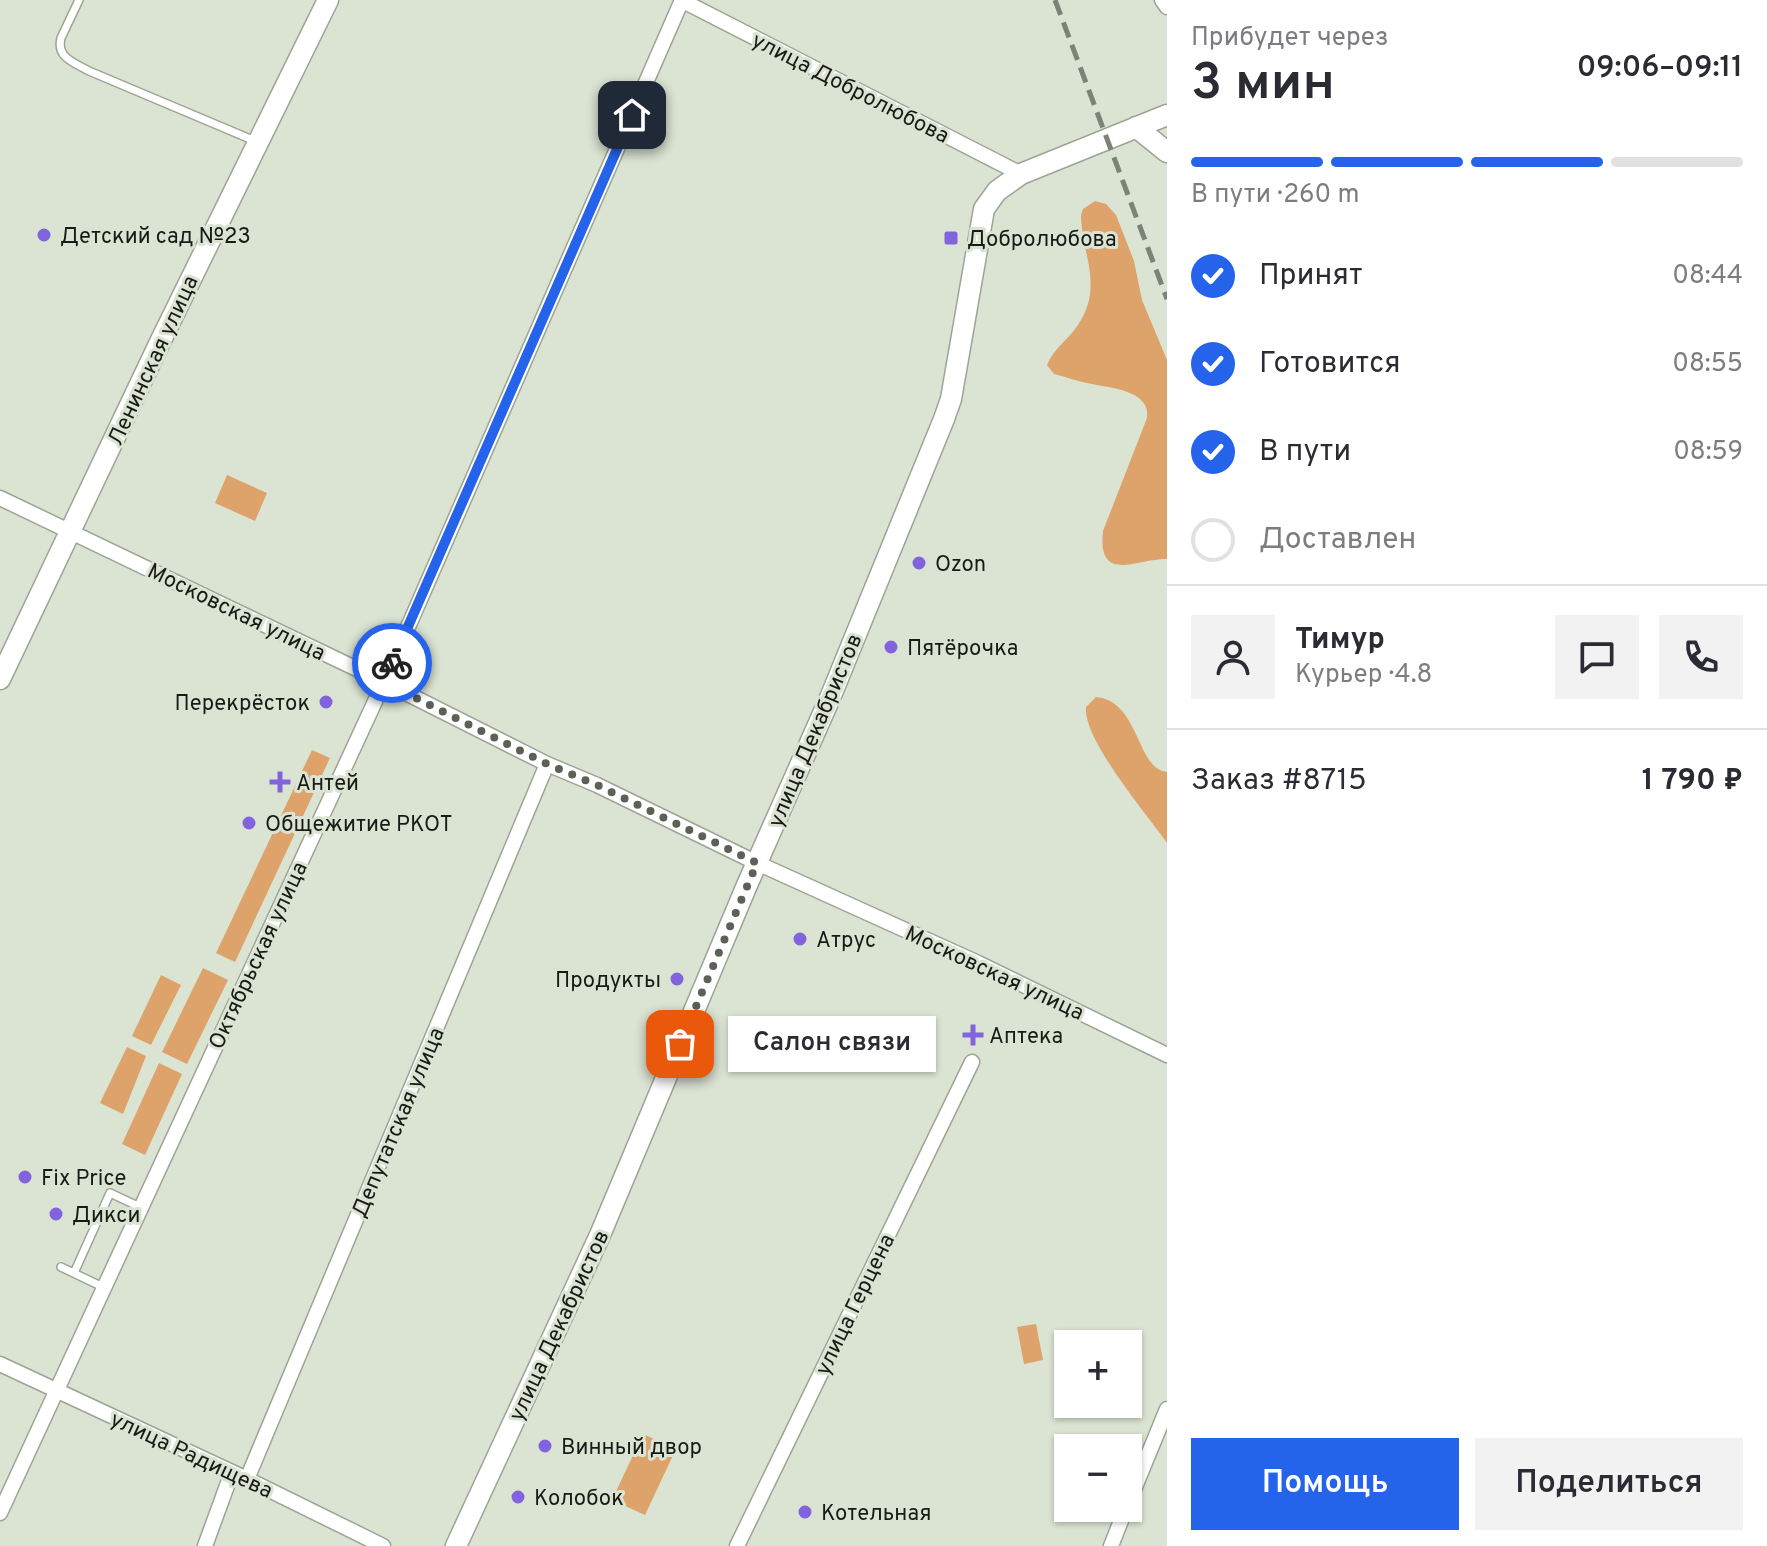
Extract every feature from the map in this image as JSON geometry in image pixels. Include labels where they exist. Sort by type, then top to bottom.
[{"type":"street","name":"Ленинская улица","points":[[0,679],[328,0]]},
{"type":"street","name":"улица Добролюбова","points":[[682,0],[1021,174]]},
{"type":"street","name":"Октябрьская улица","points":[[0,1513],[384,682],[682,0]]},
{"type":"street","points":[[1162,0],[1167,7]]},
{"type":"street","name":"улица Декабристов","points":[[456,1546],[600,1235],[830,698],[944,419],[951,399],[984,209],[997,191],[1021,174],[1167,115]]},
{"type":"street","points":[[1136,127],[1167,152]]},
{"type":"street","name":"Московская улица","points":[[0,498],[384,682],[547,764],[978,963],[1167,1055]]},
{"type":"street","name":"Депутатская улица","points":[[247,1479],[547,764]]},
{"type":"street","name":"улица Герцена","points":[[737,1546],[972,1062]]},
{"type":"street","name":"улица Радищева","points":[[0,1364],[383,1546]]},
{"type":"street","points":[[1142,1470],[1167,1409]]},
{"type":"street","points":[[205,1546],[232,1472]]},
{"type":"street","points":[[1111,1546],[1121,1522]]},
{"type":"lane","points":[[79,0],[59,45],[63,56],[89,71],[257,142]]},
{"type":"lane","points":[[74,1273],[110,1193],[140,1207]]},
{"type":"lane","points":[[61,1267],[103,1287]]},
{"type":"shaded area","points":[[1095,201],[1106,204],[1116,215],[1134,261],[1142,300],[1167,360],[1167,559],[1122,565],[1106,558],[1103,548],[1103,531],[1147,418],[1143,402],[1137,396],[1119,389],[1054,374],[1047,365],[1086,311],[1091,284],[1081,215],[1083,209]]},
{"type":"shaded area","points":[[227,475],[267,493],[255,521],[215,503]]},
{"type":"shaded area","points":[[1096,697],[1110,701],[1121,710],[1149,760],[1167,772],[1167,843],[1118,776],[1095,738],[1086,707]]},
{"type":"shaded area","points":[[312,750],[330,758],[235,962],[216,953]]},
{"type":"shaded area","points":[[203,968],[228,980],[187,1064],[162,1052]]},
{"type":"shaded area","points":[[161,975],[181,985],[151,1045],[132,1036]]},
{"type":"shaded area","points":[[127,1047],[146,1056],[123,1114],[100,1103]]},
{"type":"shaded area","points":[[159,1063],[182,1074],[145,1155],[122,1144]]},
{"type":"shaded area","points":[[1036,1324],[1043,1360],[1024,1364],[1017,1327]]},
{"type":"shaded area","points":[[643,1434],[676,1449],[645,1515],[612,1500]]},
{"type":"railway","points":[[1055,0],[1167,299]]},
{"type":"way so far","points":[[392,663],[384,682],[547,764],[757,863],[680,1044]]},
{"type":"place","name":"Детский сад №23","points":[[44,235]]},
{"type":"place","name":"Добролюбова","points":[[951,238]]},
{"type":"place","name":"Ozon","points":[[919,563]]},
{"type":"place","name":"Пятёрочка","points":[[891,647]]},
{"type":"place","name":"Перекрёсток","points":[[326,702]]},
{"type":"place","name":"Антей","points":[[280,782]]},
{"type":"place","name":"Общежитие РКОТ","points":[[249,823]]},
{"type":"place","name":"Атрус","points":[[800,939]]},
{"type":"place","name":"Продукты","points":[[677,979]]},
{"type":"place","name":"Аптека","points":[[973,1035]]},
{"type":"place","name":"Салон связи","points":[[680,1044]]},
{"type":"place","name":"Fix Price","points":[[25,1177]]},
{"type":"place","name":"Дикси","points":[[56,1214]]},
{"type":"place","name":"Винный двор","points":[[545,1446]]},
{"type":"place","name":"Колобок","points":[[518,1497]]},
{"type":"place","name":"Котельная","points":[[805,1512]]},
{"type":"route","points":[[392,663],[632,115]]}]
